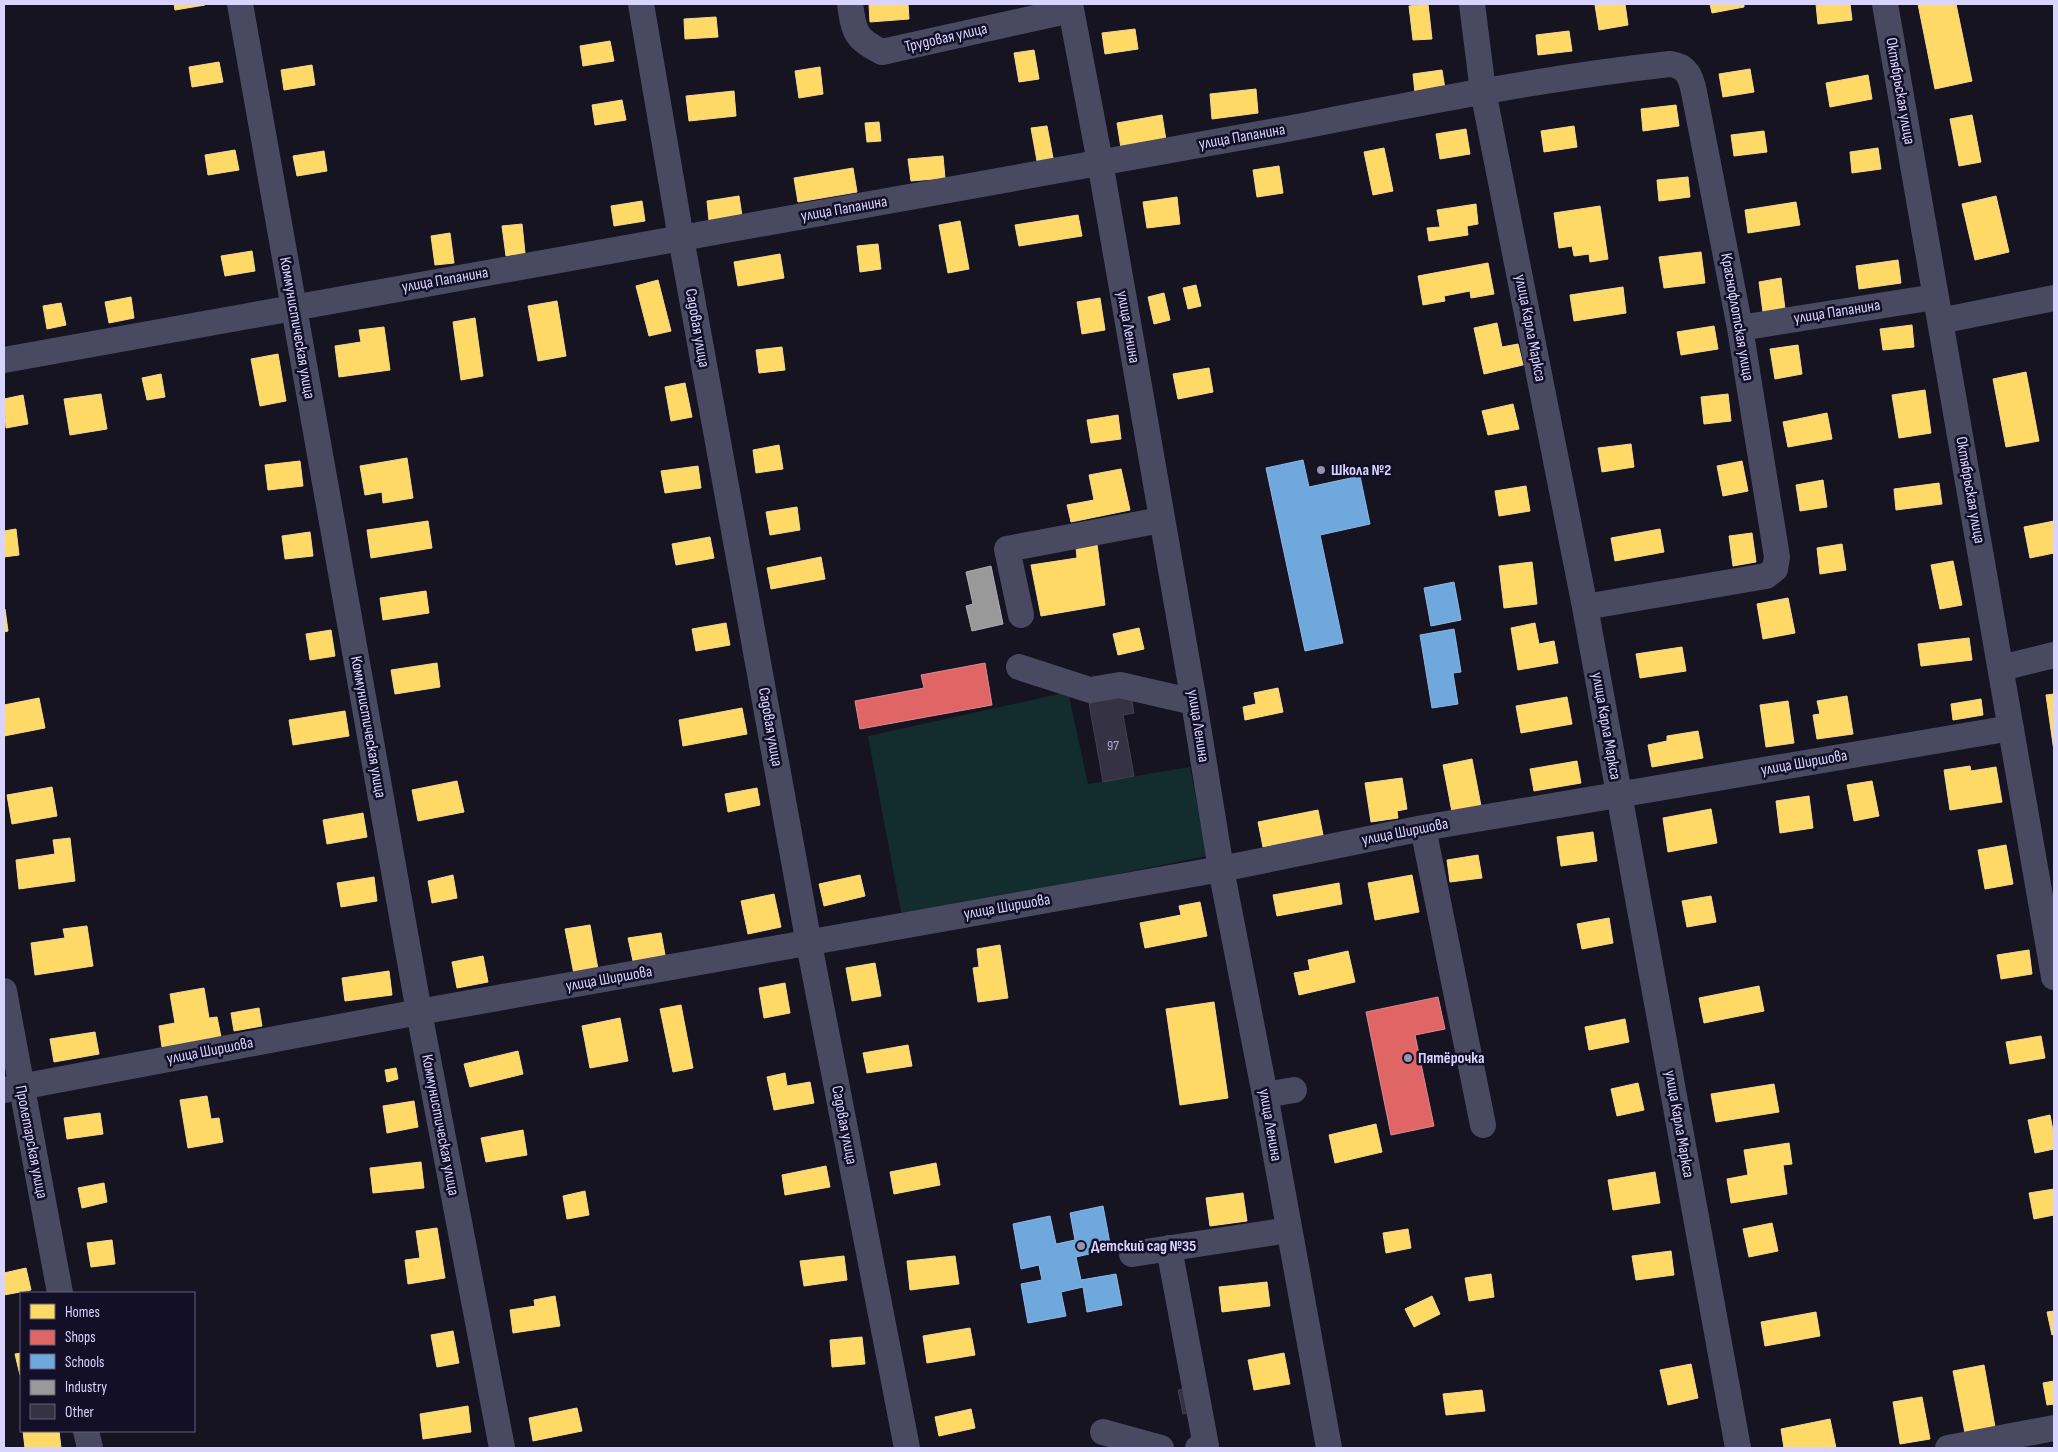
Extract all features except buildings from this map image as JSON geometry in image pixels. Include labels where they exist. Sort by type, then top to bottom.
[{"type":"street","name":"Коммунистическая улица","points":[[240,4],[419,1012],[502,1448]]},
{"type":"street","name":"Садовая улица","points":[[641,4],[681,238],[809,944],[907,1448]]},
{"type":"street","name":"Трудовая улица","points":[[850,4],[854,31],[868,46],[882,52],[1070,7]]},
{"type":"street","name":"улица Карла Маркса","points":[[1472,4],[1483,91],[1585,607],[1738,1448]]},
{"type":"street","name":"Октябрьская улица","points":[[1885,4],[2054,977]]},
{"type":"street","name":"улица Ленина","points":[[1070,7],[1100,162],[1221,868],[1265,1095],[1329,1448]]},
{"type":"street","name":"улица Папанина","points":[[4,360],[1483,91],[1608,71],[1670,64],[1684,68]]},
{"type":"street","name":"Краснофлотская улица","points":[[1585,607],[1766,576],[1774,569],[1777,557],[1740,328],[1694,92],[1690,77],[1684,68]]},
{"type":"street","name":"улица Папанина","points":[[1740,328],[2054,298]]},
{"type":"street","points":[[1021,615],[1007,549],[1161,520]]},
{"type":"street","points":[[2001,668],[2054,655]]},
{"type":"street","points":[[1019,667],[1090,690],[1120,685],[1194,702]]},
{"type":"street","name":"улица Ширшова","points":[[12,1088],[419,1012],[809,944],[1221,868],[1423,828],[2011,728]]},
{"type":"street","points":[[1423,828],[1483,1125]]},
{"type":"street","name":"Пролетарская улица","points":[[4,991],[12,1088],[60,1292]]},
{"type":"street","points":[[1265,1095],[1294,1090]]},
{"type":"street","points":[[1132,1254],[1290,1230]]},
{"type":"street","points":[[1169,1248],[1206,1446],[1198,1448]]},
{"type":"street","points":[[1948,1448],[2054,1428]]},
{"type":"street","points":[[86,1432],[90,1448]]},
{"type":"street","points":[[1102,1432],[1161,1448]]},
{"type":"green space","points":[[1068,692],[1088,784],[1190,767],[1207,856],[902,917],[868,736]]},
{"type":"place","name":"Школа №2","points":[[1321,470]]},
{"type":"place","name":"Пятёрочка","points":[[1408,1058]]},
{"type":"place","name":"Детский сад №35","points":[[1081,1246]]}]
